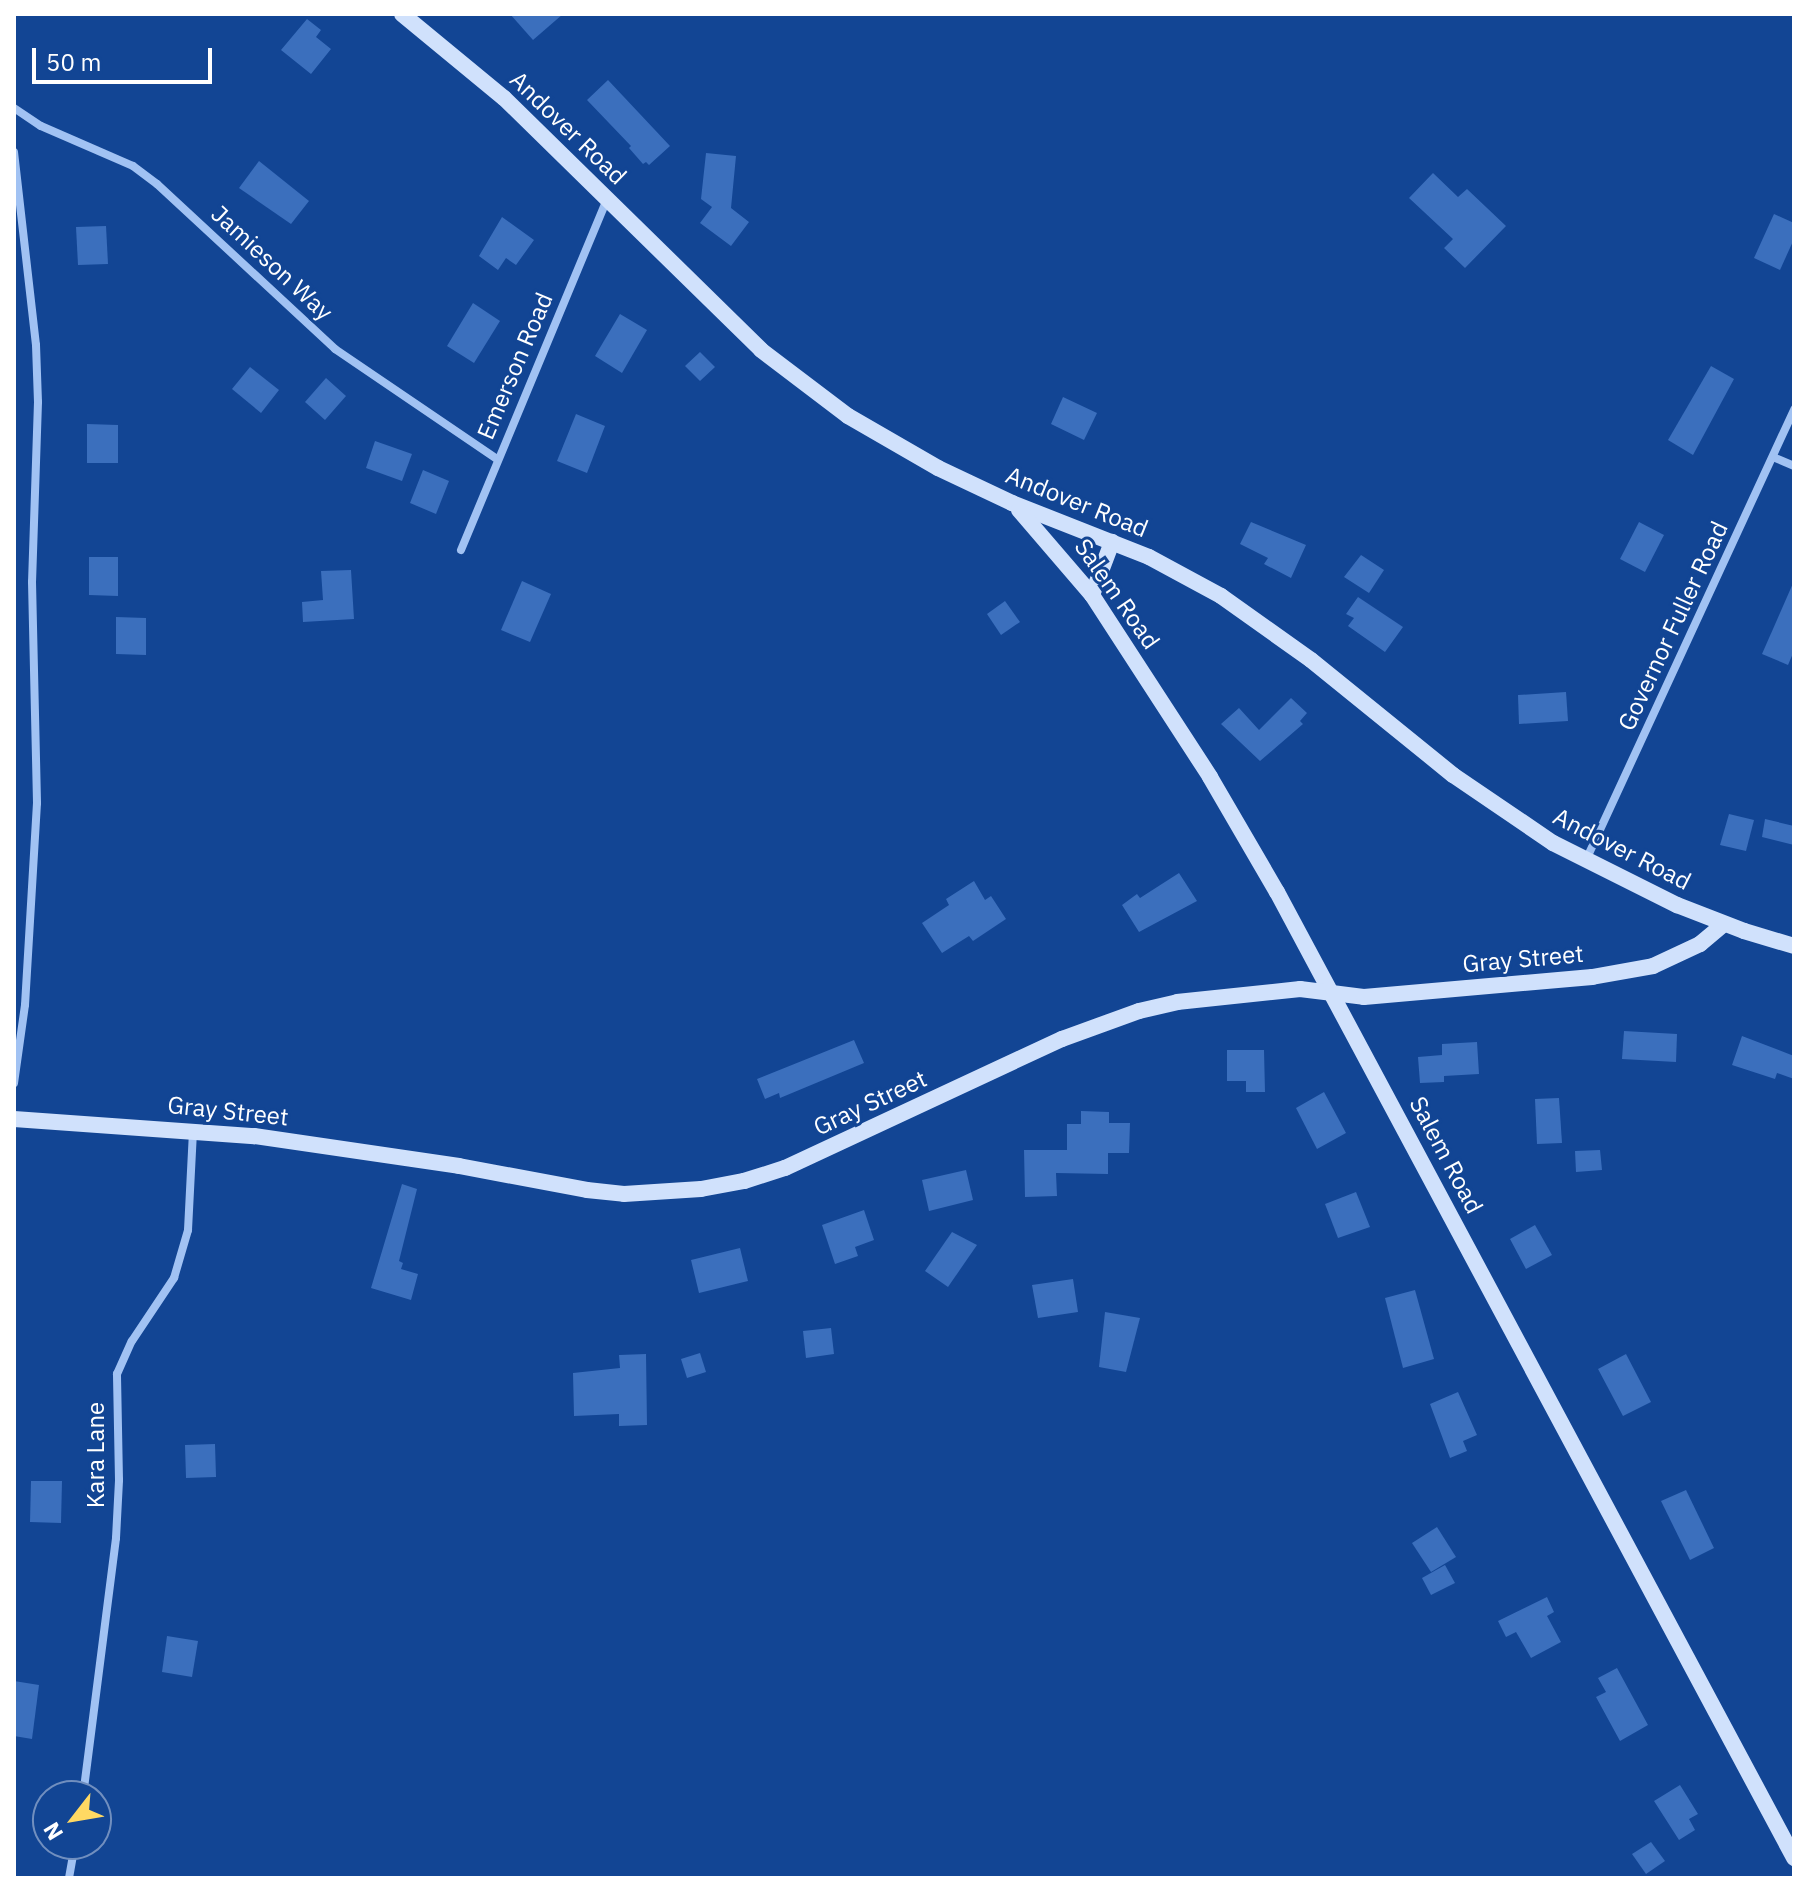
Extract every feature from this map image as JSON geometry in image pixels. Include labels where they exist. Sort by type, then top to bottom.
[{"type":"main road","name":"Andover Road","points":[[402,14],[486,81],[789,374],[906,453],[1012,503],[1112,542],[1184,575],[1256,619],[1488,801],[1641,889],[1724,924],[1794,946]]},
{"type":"main road","name":"Salem Road","points":[[1012,503],[1034,523],[1092,595],[1210,777],[1334,993],[1794,1858]]},
{"type":"main road","points":[[1092,595],[1112,542]]},
{"type":"main road","name":"Gray Street","points":[[14,1119],[193,1130],[444,1163],[624,1194],[701,1189],[744,1181],[785,1168],[1062,1039],[1139,1011],[1177,1002],[1300,989],[1364,997],[1592,977],[1653,966],[1700,944],[1724,924]]},
{"type":"street","name":"Jamieson Way","points":[[14,108],[41,126],[109,154],[157,184],[335,349],[497,459]]},
{"type":"street","points":[[14,152],[36,345],[38,402],[32,582],[36,816],[25,1005],[14,1083]]},
{"type":"street","name":"Emerson Road","points":[[461,550],[608,199]]},
{"type":"street","name":"Governor Fuller Road","points":[[1586,860],[1794,409]]},
{"type":"street","points":[[1773,457],[1794,466]]},
{"type":"street","name":"Kara Lane","points":[[85,1780],[116,1538],[119,1480],[117,1374],[132,1341],[174,1278],[188,1230],[193,1130]]},
{"type":"building","points":[[510,14],[563,14],[533,40]]},
{"type":"building","points":[[307,19],[321,30],[316,37],[331,49],[311,74],[281,50]]},
{"type":"building","points":[[608,80],[670,146],[649,165],[646,162],[643,164],[629,148],[631,146],[587,100]]},
{"type":"building","points":[[706,153],[736,156],[731,208],[749,222],[731,246],[700,223],[712,207],[701,199]]},
{"type":"building","points":[[259,161],[309,201],[291,224],[239,188]]},
{"type":"building","points":[[1433,173],[1458,197],[1467,189],[1506,226],[1465,268],[1444,248],[1453,239],[1409,198]]},
{"type":"building","points":[[1774,214],[1794,223],[1794,239],[1780,270],[1754,258]]},
{"type":"building","points":[[502,217],[534,240],[516,265],[506,258],[498,270],[479,256]]},
{"type":"building","points":[[106,226],[108,264],[78,265],[76,227]]},
{"type":"building","points":[[473,303],[500,321],[474,363],[447,346]]},
{"type":"building","points":[[620,314],[647,330],[622,373],[595,356]]},
{"type":"building","points":[[700,352],[715,367],[700,381],[685,366]]},
{"type":"building","points":[[1711,366],[1734,379],[1693,455],[1668,440]]},
{"type":"building","points":[[250,367],[279,390],[261,413],[232,389]]},
{"type":"building","points":[[326,378],[346,396],[325,420],[305,402]]},
{"type":"building","points":[[1063,397],[1097,413],[1084,440],[1051,424]]},
{"type":"building","points":[[576,414],[605,426],[587,473],[557,461]]},
{"type":"building","points":[[87,424],[118,425],[118,463],[87,463]]},
{"type":"building","points":[[375,441],[412,454],[402,481],[366,468]]},
{"type":"building","points":[[423,470],[449,481],[436,514],[410,503]]},
{"type":"building","points":[[1251,522],[1306,545],[1291,578],[1264,564],[1268,558],[1240,544]]},
{"type":"building","points":[[1639,522],[1664,535],[1645,572],[1620,559]]},
{"type":"building","points":[[1361,555],[1384,570],[1369,593],[1344,577]]},
{"type":"building","points":[[89,557],[118,557],[118,596],[89,595]]},
{"type":"building","points":[[351,570],[354,619],[303,622],[302,602],[323,600],[321,571]]},
{"type":"building","points":[[522,581],[551,594],[530,642],[501,630]]},
{"type":"building","points":[[1794,581],[1794,651],[1788,665],[1762,654]]},
{"type":"building","points":[[1358,597],[1403,627],[1385,652],[1348,626],[1354,618],[1346,614]]},
{"type":"building","points":[[1005,601],[1020,622],[1001,635],[987,614]]},
{"type":"building","points":[[116,617],[146,618],[146,655],[116,654]]},
{"type":"building","points":[[1566,692],[1568,721],[1519,724],[1518,695]]},
{"type":"building","points":[[1291,698],[1307,713],[1300,721],[1303,724],[1260,761],[1221,724],[1239,708],[1259,730]]},
{"type":"building","points":[[1729,814],[1754,820],[1746,851],[1720,845]]},
{"type":"building","points":[[1765,819],[1794,826],[1794,845],[1762,837]]},
{"type":"building","points":[[1179,873],[1197,901],[1139,932],[1122,905],[1137,894],[1140,898]]},
{"type":"building","points":[[974,881],[985,900],[991,896],[1006,919],[973,941],[969,936],[942,953],[922,923],[949,905],[946,899]]},
{"type":"building","points":[[1624,1031],[1677,1034],[1676,1062],[1622,1059]]},
{"type":"building","points":[[1742,1036],[1794,1056],[1794,1079],[1777,1073],[1775,1079],[1732,1065]]},
{"type":"building","points":[[854,1040],[864,1063],[780,1098],[779,1093],[765,1099],[757,1079]]},
{"type":"building","points":[[1477,1042],[1479,1074],[1444,1076],[1444,1082],[1420,1083],[1418,1057],[1442,1055],[1442,1044]]},
{"type":"building","points":[[1227,1050],[1264,1050],[1265,1092],[1246,1092],[1246,1081],[1227,1081]]},
{"type":"building","points":[[1324,1092],[1346,1133],[1317,1149],[1296,1108]]},
{"type":"building","points":[[1559,1098],[1562,1143],[1537,1144],[1535,1099]]},
{"type":"building","points":[[1081,1111],[1109,1112],[1109,1123],[1130,1123],[1129,1153],[1108,1153],[1108,1174],[1056,1173],[1057,1196],[1025,1197],[1024,1150],[1067,1150],[1067,1124],[1081,1124]]},
{"type":"building","points":[[1600,1150],[1602,1170],[1576,1172],[1575,1151]]},
{"type":"building","points":[[966,1170],[973,1200],[929,1211],[922,1180]]},
{"type":"building","points":[[402,1184],[417,1189],[399,1261],[403,1263],[401,1269],[418,1274],[411,1300],[371,1288]]},
{"type":"building","points":[[1356,1192],[1370,1227],[1338,1238],[1325,1204]]},
{"type":"building","points":[[864,1210],[874,1240],[855,1247],[858,1256],[835,1264],[822,1225]]},
{"type":"building","points":[[1535,1225],[1552,1255],[1526,1269],[1510,1239]]},
{"type":"building","points":[[952,1232],[977,1245],[948,1287],[925,1271]]},
{"type":"building","points":[[740,1248],[748,1281],[699,1293],[691,1260]]},
{"type":"building","points":[[1073,1279],[1078,1312],[1038,1318],[1032,1285]]},
{"type":"building","points":[[1415,1290],[1434,1359],[1403,1368],[1385,1298]]},
{"type":"building","points":[[1105,1312],[1140,1318],[1126,1372],[1099,1367]]},
{"type":"building","points":[[831,1328],[834,1354],[806,1358],[803,1331]]},
{"type":"building","points":[[700,1353],[706,1372],[687,1378],[681,1359]]},
{"type":"building","points":[[646,1354],[647,1425],[619,1426],[619,1414],[574,1416],[573,1373],[620,1368],[619,1355]]},
{"type":"building","points":[[1626,1354],[1651,1402],[1623,1416],[1598,1369]]},
{"type":"building","points":[[1458,1392],[1477,1435],[1463,1441],[1467,1451],[1450,1458],[1430,1404]]},
{"type":"building","points":[[215,1444],[216,1477],[186,1478],[185,1445]]},
{"type":"building","points":[[31,1481],[62,1481],[61,1523],[30,1522]]},
{"type":"building","points":[[1686,1490],[1714,1548],[1690,1560],[1661,1501]]},
{"type":"building","points":[[1437,1527],[1456,1557],[1431,1572],[1412,1543]]},
{"type":"building","points":[[1445,1565],[1455,1583],[1431,1595],[1422,1578]]},
{"type":"building","points":[[1547,1597],[1554,1612],[1547,1616],[1561,1642],[1531,1658],[1516,1632],[1506,1637],[1498,1621]]},
{"type":"building","points":[[167,1636],[198,1641],[192,1677],[162,1672]]},
{"type":"building","points":[[1617,1668],[1648,1725],[1620,1741],[1596,1697],[1606,1692],[1598,1678]]},
{"type":"building","points":[[14,1681],[39,1685],[32,1739],[14,1736]]},
{"type":"building","points":[[1680,1785],[1698,1814],[1689,1819],[1695,1830],[1679,1840],[1654,1801]]},
{"type":"building","points":[[1651,1842],[1665,1861],[1646,1874],[1632,1854]]}]
